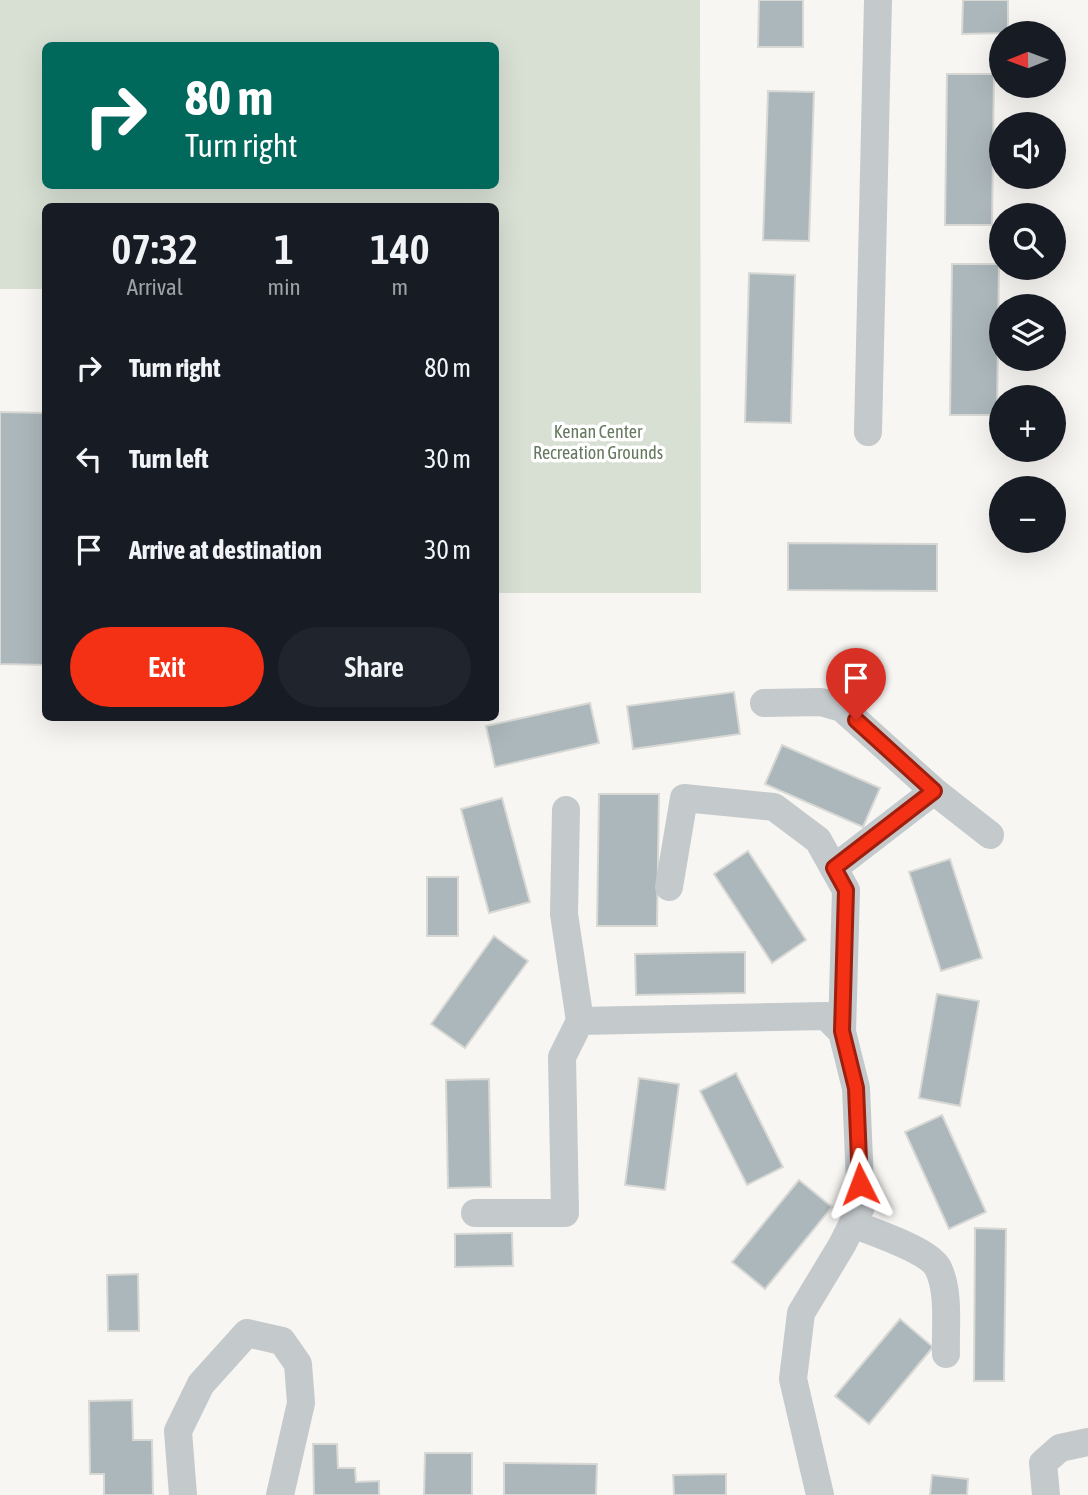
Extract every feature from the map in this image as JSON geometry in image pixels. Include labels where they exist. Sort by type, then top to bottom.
[{"type":"lane","points":[[869,432],[878,0]]},
{"type":"lane","points":[[764,703],[821,702],[842,708],[934,791],[990,835]]},
{"type":"lane","points":[[834,868],[934,791]]},
{"type":"lane","points":[[669,887],[684,798],[774,807],[818,839],[846,890],[842,1031],[856,1088],[861,1207],[801,1312],[793,1379],[820,1495]]},
{"type":"lane","points":[[475,1213],[565,1213],[562,1057],[580,1021],[564,914],[566,810]]},
{"type":"lane","points":[[580,1021],[826,1016],[842,1031]]},
{"type":"lane","points":[[853,1224],[914,1250],[937,1266],[943,1284],[946,1354]]},
{"type":"lane","points":[[183,1495],[178,1431],[201,1384],[247,1333],[282,1341],[298,1364],[301,1403],[280,1495]]},
{"type":"lane","points":[[1046,1495],[1043,1462],[1060,1447],[1088,1442]]},
{"type":"green space","name":"Kenan Center Recreation Grounds","points":[[0,0],[700,0],[701,593],[499,593],[499,203],[42,203],[42,289],[0,289]]},
{"type":"building","points":[[759,0],[803,0],[803,47],[758,47]]},
{"type":"building","points":[[963,0],[1008,0],[1008,21],[989,21],[989,33],[962,34]]},
{"type":"building","points":[[947,74],[989,74],[989,98],[994,98],[993,112],[989,112],[989,189],[992,189],[992,203],[989,203],[989,225],[945,225]]},
{"type":"building","points":[[768,91],[814,92],[809,241],[763,240]]},
{"type":"building","points":[[952,264],[989,264],[989,280],[999,280],[999,294],[989,294],[989,371],[998,371],[997,385],[989,385],[989,415],[950,415]]},
{"type":"building","points":[[749,273],[795,275],[791,423],[745,422]]},
{"type":"building","points":[[0,412],[42,413],[42,665],[0,664]]},
{"type":"building","points":[[788,543],[937,544],[937,591],[788,590]]},
{"type":"building","points":[[734,692],[740,734],[633,749],[627,706]]},
{"type":"building","points":[[590,703],[599,743],[495,767],[486,726]]},
{"type":"building","points":[[782,745],[880,788],[863,827],[765,784]]},
{"type":"building","points":[[599,794],[659,794],[657,926],[597,926]]},
{"type":"building","points":[[502,798],[530,902],[489,913],[461,809]]},
{"type":"building","points":[[748,851],[806,940],[772,963],[714,874]]},
{"type":"building","points":[[950,859],[982,958],[941,971],[909,872]]},
{"type":"building","points":[[427,877],[458,877],[458,936],[427,936]]},
{"type":"building","points":[[494,936],[528,961],[465,1048],[431,1024]]},
{"type":"building","points":[[745,952],[745,993],[636,995],[635,954]]},
{"type":"building","points":[[937,994],[979,1001],[960,1106],[919,1098]]},
{"type":"building","points":[[736,1073],[783,1167],[747,1185],[700,1091]]},
{"type":"building","points":[[639,1078],[679,1084],[665,1190],[625,1185]]},
{"type":"building","points":[[489,1079],[491,1187],[448,1188],[446,1080]]},
{"type":"building","points":[[942,1115],[986,1212],[949,1229],[905,1132]]},
{"type":"building","points":[[799,1180],[832,1207],[765,1289],[732,1262]]},
{"type":"building","points":[[975,1228],[1006,1229],[1004,1381],[974,1381]]},
{"type":"building","points":[[512,1233],[513,1266],[455,1267],[455,1234]]},
{"type":"building","points":[[138,1274],[139,1331],[108,1331],[107,1275]]},
{"type":"building","points":[[900,1319],[933,1347],[869,1424],[835,1396]]},
{"type":"building","points":[[132,1400],[133,1440],[152,1440],[153,1495],[104,1495],[104,1474],[90,1474],[89,1401]]},
{"type":"building","points":[[313,1444],[337,1444],[338,1468],[355,1468],[356,1482],[379,1481],[379,1495],[314,1495]]},
{"type":"building","points":[[425,1453],[472,1453],[472,1495],[424,1495]]},
{"type":"building","points":[[504,1463],[597,1464],[596,1495],[504,1495]]},
{"type":"building","points":[[726,1474],[726,1495],[674,1495],[673,1475]]},
{"type":"building","points":[[932,1475],[968,1479],[967,1495],[930,1495]]},
{"type":"route","points":[[856,720],[934,791],[834,868],[846,890],[842,1031],[856,1088],[860,1184]]}]
